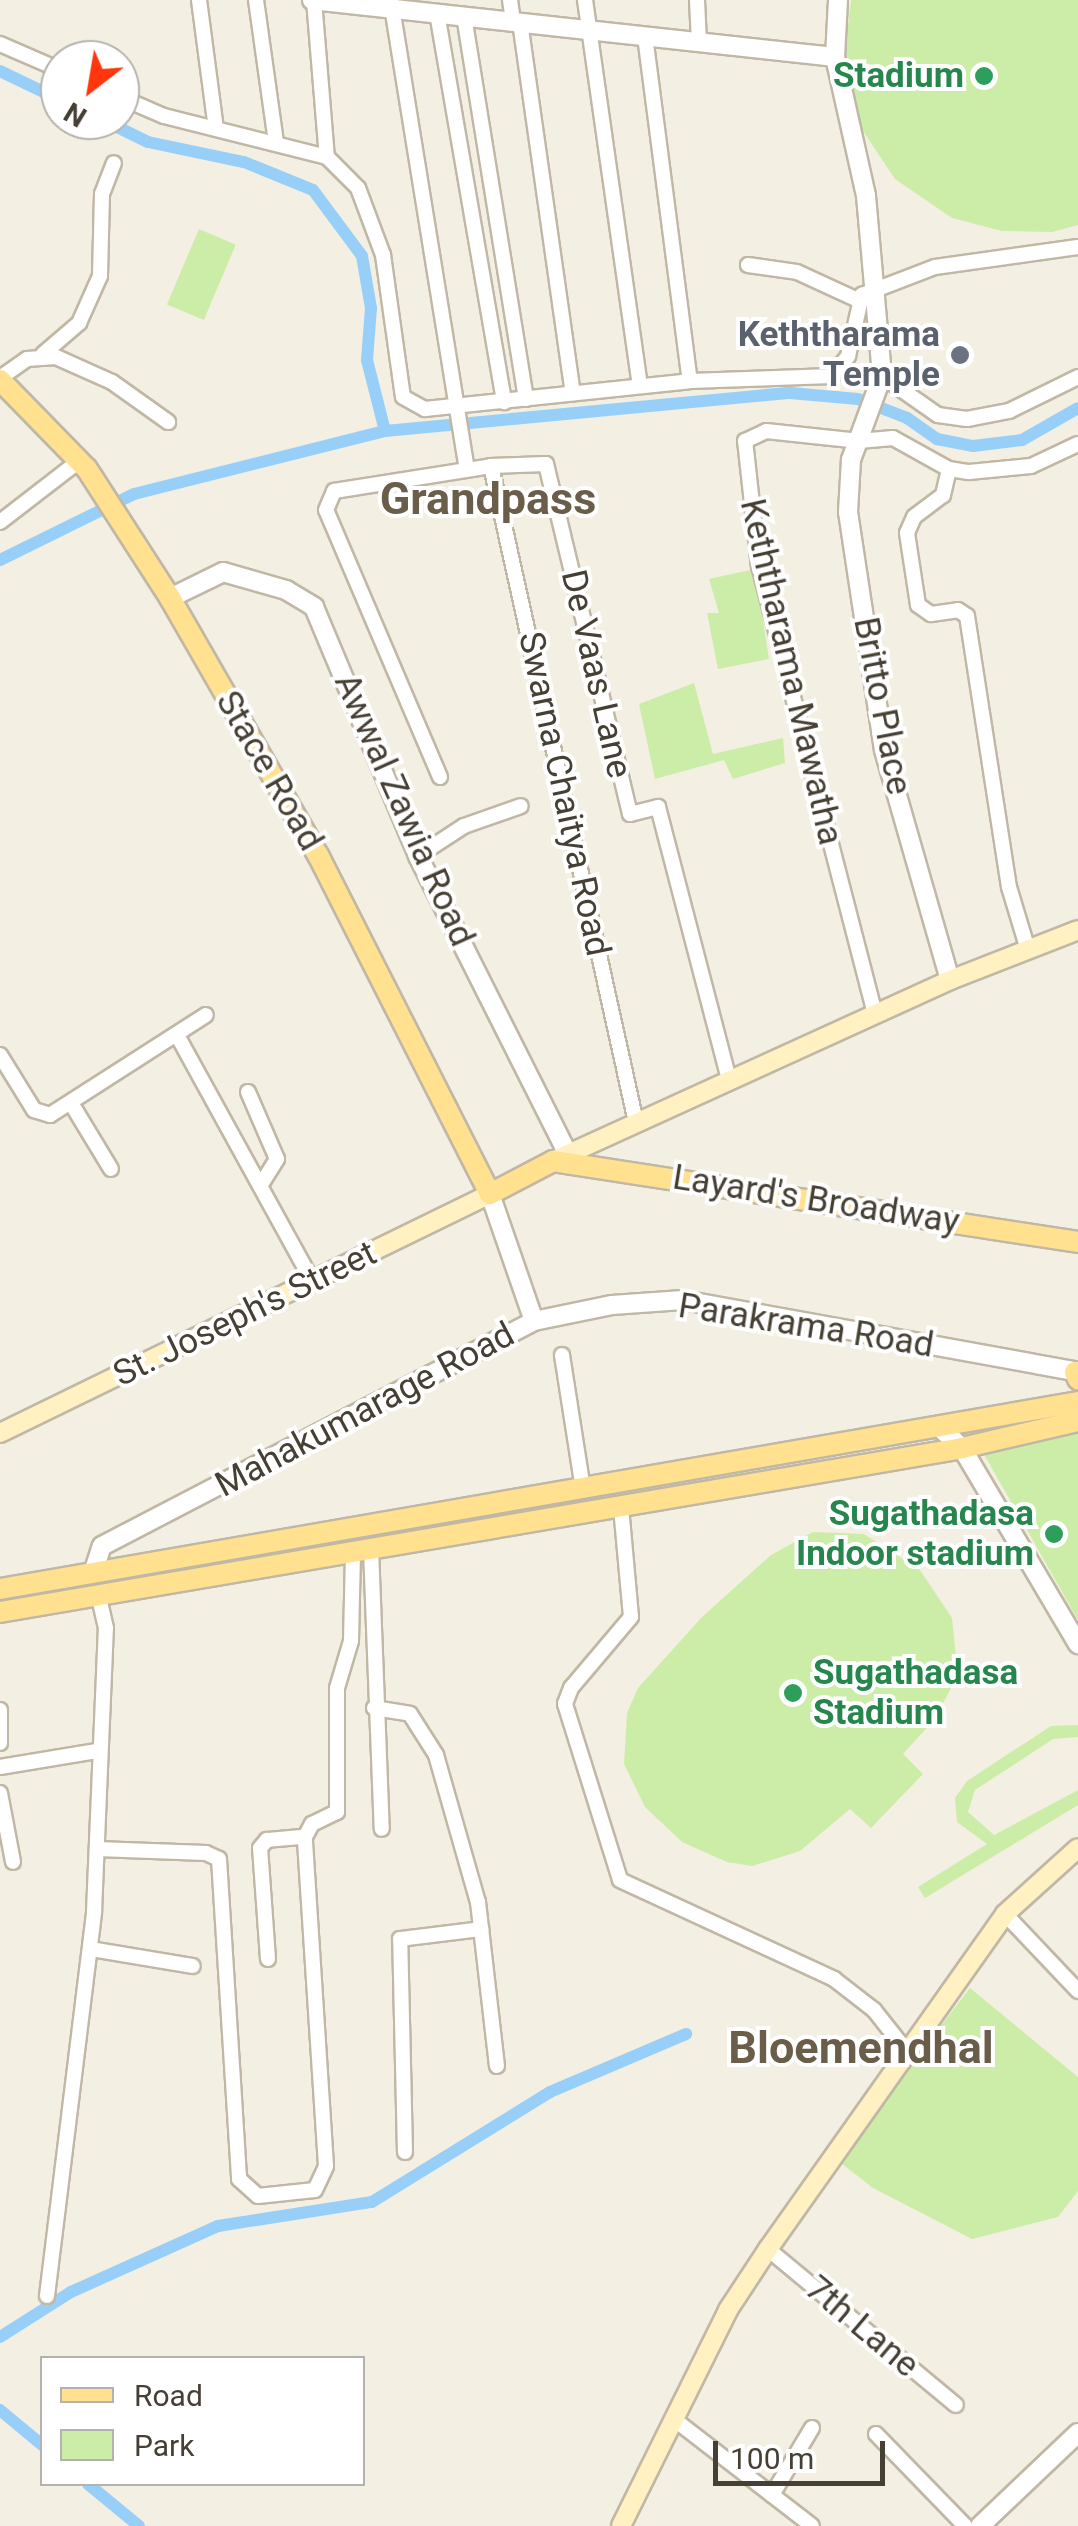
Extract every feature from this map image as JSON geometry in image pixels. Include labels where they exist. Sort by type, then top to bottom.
[{"type":"main road","name":"Stace Road","points":[[0,379],[85,468],[126,524],[318,855],[490,1194]]},
{"type":"main road","points":[[490,1194],[560,1157],[950,980],[1078,930]]},
{"type":"main road","name":"Layard's Broadway","points":[[560,1157],[1078,1242]]},
{"type":"main road","name":"St. Joseph's Street","points":[[0,1433],[490,1194]]},
{"type":"main road","points":[[0,1589],[96,1584],[362,1550],[621,1506],[962,1448],[1077,1406]]},
{"type":"main road","points":[[0,1612],[96,1584],[583,1489],[939,1426],[1077,1406]]},
{"type":"main road","points":[[621,2526],[728,2310],[768,2249],[904,2048],[1005,1914],[1078,1848]]},
{"type":"street","points":[[199,0],[216,129]]},
{"type":"street","points":[[256,0],[276,142]]},
{"type":"street","points":[[326,156],[313,0],[391,4],[437,14],[835,56]]},
{"type":"street","points":[[510,0],[573,393]]},
{"type":"street","points":[[586,0],[640,385]]},
{"type":"street","points":[[697,0],[699,42]]},
{"type":"street","points":[[838,0],[835,56],[866,196],[878,291],[880,383],[938,415],[967,420],[1009,412],[1078,378]]},
{"type":"street","points":[[391,4],[454,409],[467,470]]},
{"type":"street","points":[[437,14],[504,402]]},
{"type":"street","points":[[464,16],[526,399]]},
{"type":"street","points":[[645,36],[690,380]]},
{"type":"street","points":[[0,44],[40,61]]},
{"type":"street","points":[[140,103],[216,129],[326,156],[358,188],[382,255],[404,397],[425,409],[454,409],[690,380],[832,376],[848,356],[858,300]]},
{"type":"street","points":[[0,379],[43,354],[79,323],[100,276],[102,194],[114,163]]},
{"type":"street","points":[[748,265],[797,272],[858,300],[935,267],[1007,252],[1078,247]]},
{"type":"street","points":[[43,354],[112,382],[168,422]]},
{"type":"street","name":"Britto Place","points":[[880,383],[851,460],[848,512],[884,750],[950,980]]},
{"type":"street","name":"Keththarama Mawatha","points":[[862,436],[766,431],[746,440],[746,475],[760,567],[875,1014]]},
{"type":"street","points":[[862,436],[893,438],[949,469],[1031,466],[1078,444]]},
{"type":"street","name":"De Vaas Lane","points":[[491,466],[546,464],[630,814],[658,807],[729,1080]]},
{"type":"street","points":[[440,777],[326,510],[334,491],[491,466]]},
{"type":"street","name":"Swarna Chaitya Road","points":[[491,466],[636,1122]]},
{"type":"street","points":[[0,522],[85,468]]},
{"type":"street","points":[[949,469],[944,495],[914,517],[907,533],[918,606],[931,614],[958,610],[968,616],[1009,887],[1028,950]]},
{"type":"street","name":"Awwal Zawia Road","points":[[170,598],[223,572],[304,596],[314,607],[418,856],[560,1157]]},
{"type":"street","points":[[418,856],[464,826],[521,806]]},
{"type":"street","points":[[0,1054],[39,1114],[71,1103],[206,1015]]},
{"type":"street","points":[[177,1035],[312,1281]]},
{"type":"street","points":[[248,1092],[277,1159],[261,1185]]},
{"type":"street","points":[[71,1103],[111,1168]]},
{"type":"street","name":"Mahakumarage Road","points":[[96,1584],[102,1546],[534,1322],[490,1194]]},
{"type":"street","name":"Parakrama Road","points":[[534,1322],[683,1300],[1077,1374]]},
{"type":"street","points":[[562,1355],[583,1489]]},
{"type":"street","points":[[939,1426],[962,1448],[1078,1644]]},
{"type":"street","points":[[621,1506],[632,1617],[571,1688],[565,1704],[620,1880],[834,1979],[874,2010],[904,2048]]},
{"type":"street","points":[[362,1550],[382,1828]]},
{"type":"street","points":[[96,1848],[206,1853],[220,1859],[239,2179],[245,2190],[269,2197],[315,2190],[326,2166],[305,1837],[312,1824],[337,1812],[336,1688],[351,1641],[362,1550]]},
{"type":"street","points":[[47,2296],[90,1949],[106,1628],[96,1584]]},
{"type":"street","points":[[374,1708],[410,1714],[436,1755],[481,1929],[497,2066]]},
{"type":"street","points":[[0,1710],[0,1744]]},
{"type":"street","points":[[0,1767],[97,1751]]},
{"type":"street","points":[[0,1793],[13,1862]]},
{"type":"street","points":[[268,1959],[260,1848],[267,1840],[305,1837]]},
{"type":"street","points":[[1005,1914],[1078,1991]]},
{"type":"street","points":[[405,2152],[400,1938],[481,1929]]},
{"type":"street","points":[[90,1949],[193,1966]]},
{"type":"street","name":"7th Lane","points":[[768,2249],[956,2405]]},
{"type":"street","points":[[675,2420],[812,2526]]},
{"type":"street","points":[[772,2495],[812,2428]]},
{"type":"street","points":[[980,2526],[1078,2433]]},
{"type":"street","points":[[876,2434],[965,2526]]},
{"type":"green space","name":"Stadium","points":[[851,0],[1078,0],[1078,225],[1052,232],[1002,231],[952,218],[895,179],[859,125],[843,69]]},
{"type":"green space","points":[[199,229],[236,245],[204,320],[167,304]]},
{"type":"green space","points":[[755,569],[769,659],[718,669],[707,613],[719,613],[709,579]]},
{"type":"green space","points":[[694,683],[713,754],[783,738],[785,763],[733,779],[724,760],[655,779],[639,704]]},
{"type":"green space","name":"Sugathadasa Indoor stadium","points":[[1078,1431],[1078,1620],[981,1449]]},
{"type":"green space","name":"Sugathadasa Stadium","points":[[813,1532],[864,1534],[920,1570],[952,1618],[958,1675],[934,1720],[903,1754],[923,1774],[871,1828],[850,1809],[800,1851],[752,1866],[727,1862],[682,1842],[645,1807],[624,1764],[627,1713],[638,1688],[702,1617],[771,1555]]},
{"type":"green space","points":[[1078,1725],[1078,1737],[1053,1739],[975,1790],[968,1812],[994,1835],[1078,1790],[1078,1805],[925,1898],[918,1887],[987,1844],[957,1822],[955,1798],[967,1781],[1051,1726]]},
{"type":"green space","points":[[970,1988],[1078,2077],[1078,2191],[1058,2217],[972,2239],[873,2188],[837,2160]]},
{"type":"waterway","points":[[0,71],[40,90]]},
{"type":"waterway","points":[[140,138],[244,162],[313,190],[362,256],[371,308],[367,360],[385,431]]},
{"type":"waterway","points":[[0,560],[134,494],[385,431],[790,393],[858,399],[907,418],[937,439],[973,446],[1022,440],[1078,408]]},
{"type":"waterway","points":[[0,2337],[71,2292],[218,2226],[372,2202],[550,2092],[686,2034]]},
{"type":"waterway","points":[[0,2410],[40,2443]]},
{"type":"waterway","points":[[90,2486],[139,2526]]},
{"type":"place","name":"Stadium","points":[[984,76]]},
{"type":"place","name":"Keththarama Temple","points":[[960,355]]},
{"type":"place","name":"Sugathadasa Indoor stadium","points":[[1054,1534]]},
{"type":"place","name":"Sugathadasa Stadium","points":[[793,1693]]},
{"type":"district","name":"Grandpass","points":[[488,499]]},
{"type":"district","name":"Bloemendhal","points":[[861,2048]]}]
